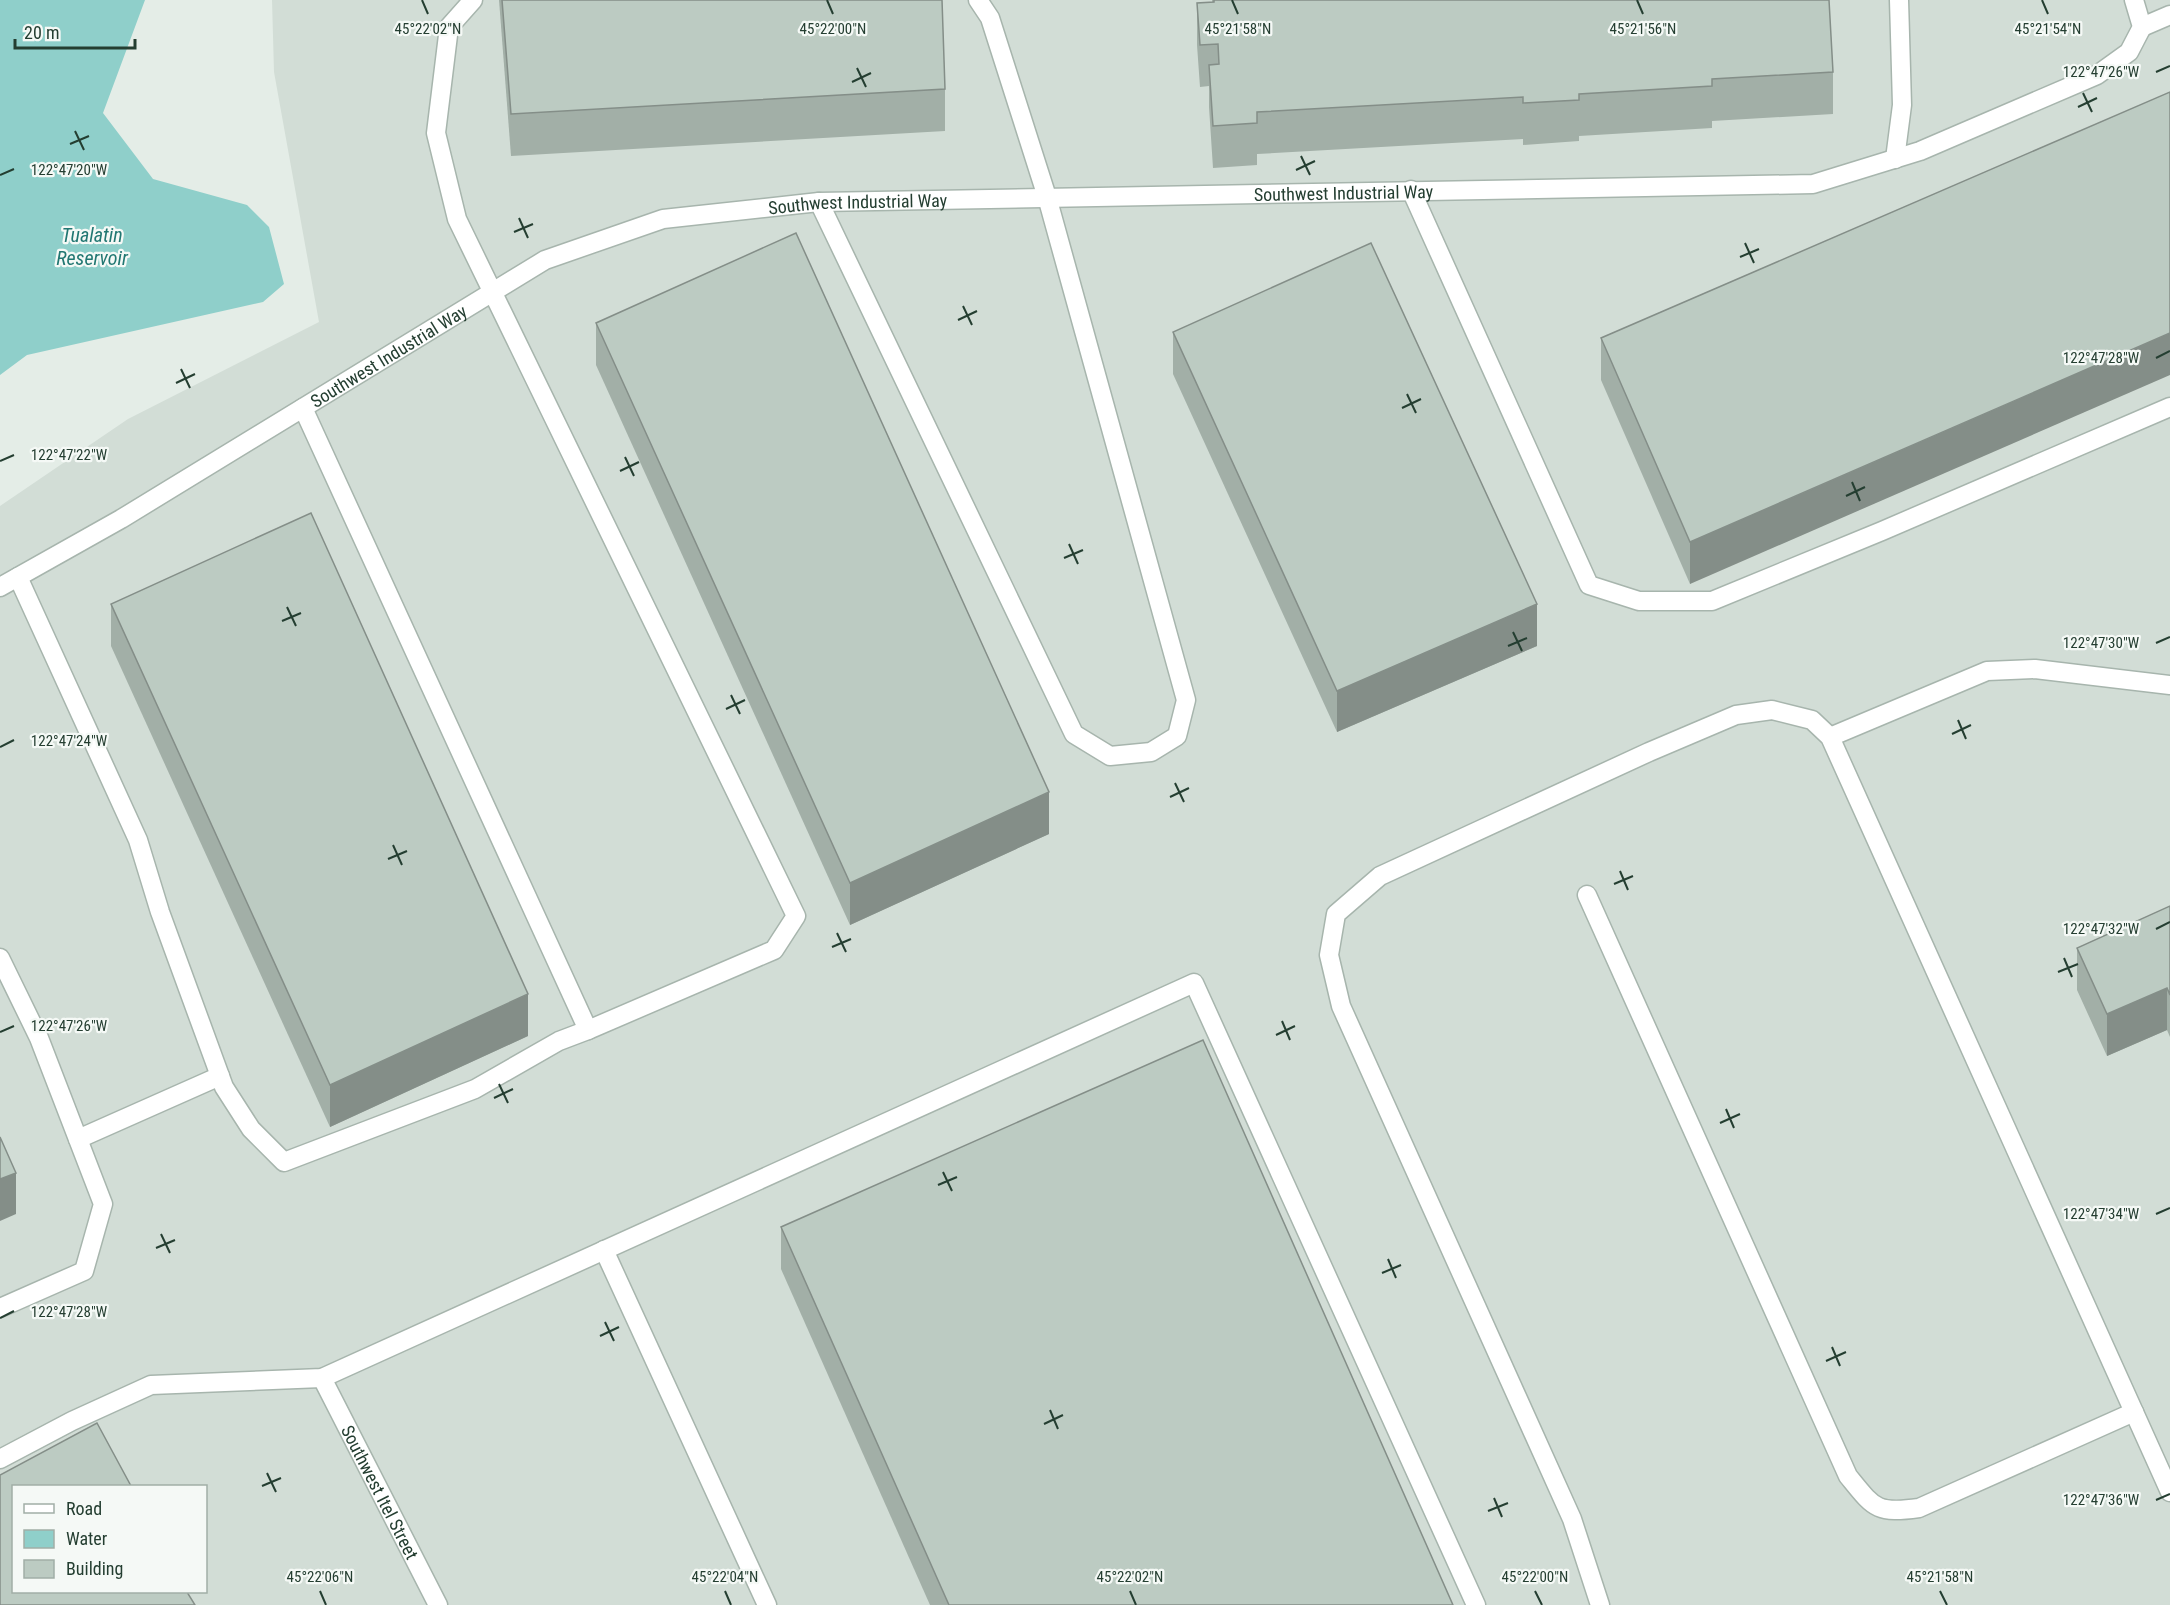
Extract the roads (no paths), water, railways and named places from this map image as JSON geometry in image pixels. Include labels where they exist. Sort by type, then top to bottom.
[{"type":"street","points":[[18,577],[138,840],[160,912],[224,1087],[251,1129],[284,1162],[475,1089],[559,1041],[774,950],[796,916],[457,219],[436,133],[448,27],[473,0]]},
{"type":"street","points":[[819,202],[1074,734],[1110,756],[1151,752],[1177,735],[1186,700],[1047,197],[990,18],[978,0]]},
{"type":"street","points":[[1895,159],[1902,105],[1899,0]]},
{"type":"street","points":[[2134,0],[2142,27],[2170,15]]},
{"type":"street","name":"Southwest Industrial Way","points":[[0,587],[122,519],[544,260],[663,219],[819,202],[1813,184],[1920,151],[2097,75],[2129,52],[2142,27]]},
{"type":"street","points":[[1412,190],[1589,585],[1639,601],[1712,601],[1882,531],[2170,407]]},
{"type":"street","points":[[303,408],[588,1030]]},
{"type":"street","points":[[1830,737],[1987,671],[2034,669],[2170,685]]},
{"type":"street","points":[[1600,1605],[1572,1518],[1341,1006],[1329,955],[1336,914],[1380,876],[1649,752],[1736,715],[1772,710],[1812,720],[1830,737],[2170,1492]]},
{"type":"street","points":[[1587,895],[1848,1476],[1870,1502],[1891,1512],[1919,1508],[2134,1412]]},
{"type":"street","points":[[0,958],[39,1038],[103,1204],[84,1271],[0,1308]]},
{"type":"street","points":[[0,1459],[72,1421],[152,1385],[322,1378],[1194,983],[1476,1605]]},
{"type":"street","points":[[78,1140],[220,1076]]},
{"type":"street","points":[[604,1250],[767,1605]]},
{"type":"street","name":"Southwest Itel Street","points":[[322,1378],[438,1605]]},
{"type":"water","name":"Tualatin Reservoir","points":[[0,0],[145,0],[103,113],[153,179],[247,205],[269,227],[284,284],[263,302],[27,355],[0,375]]}]
